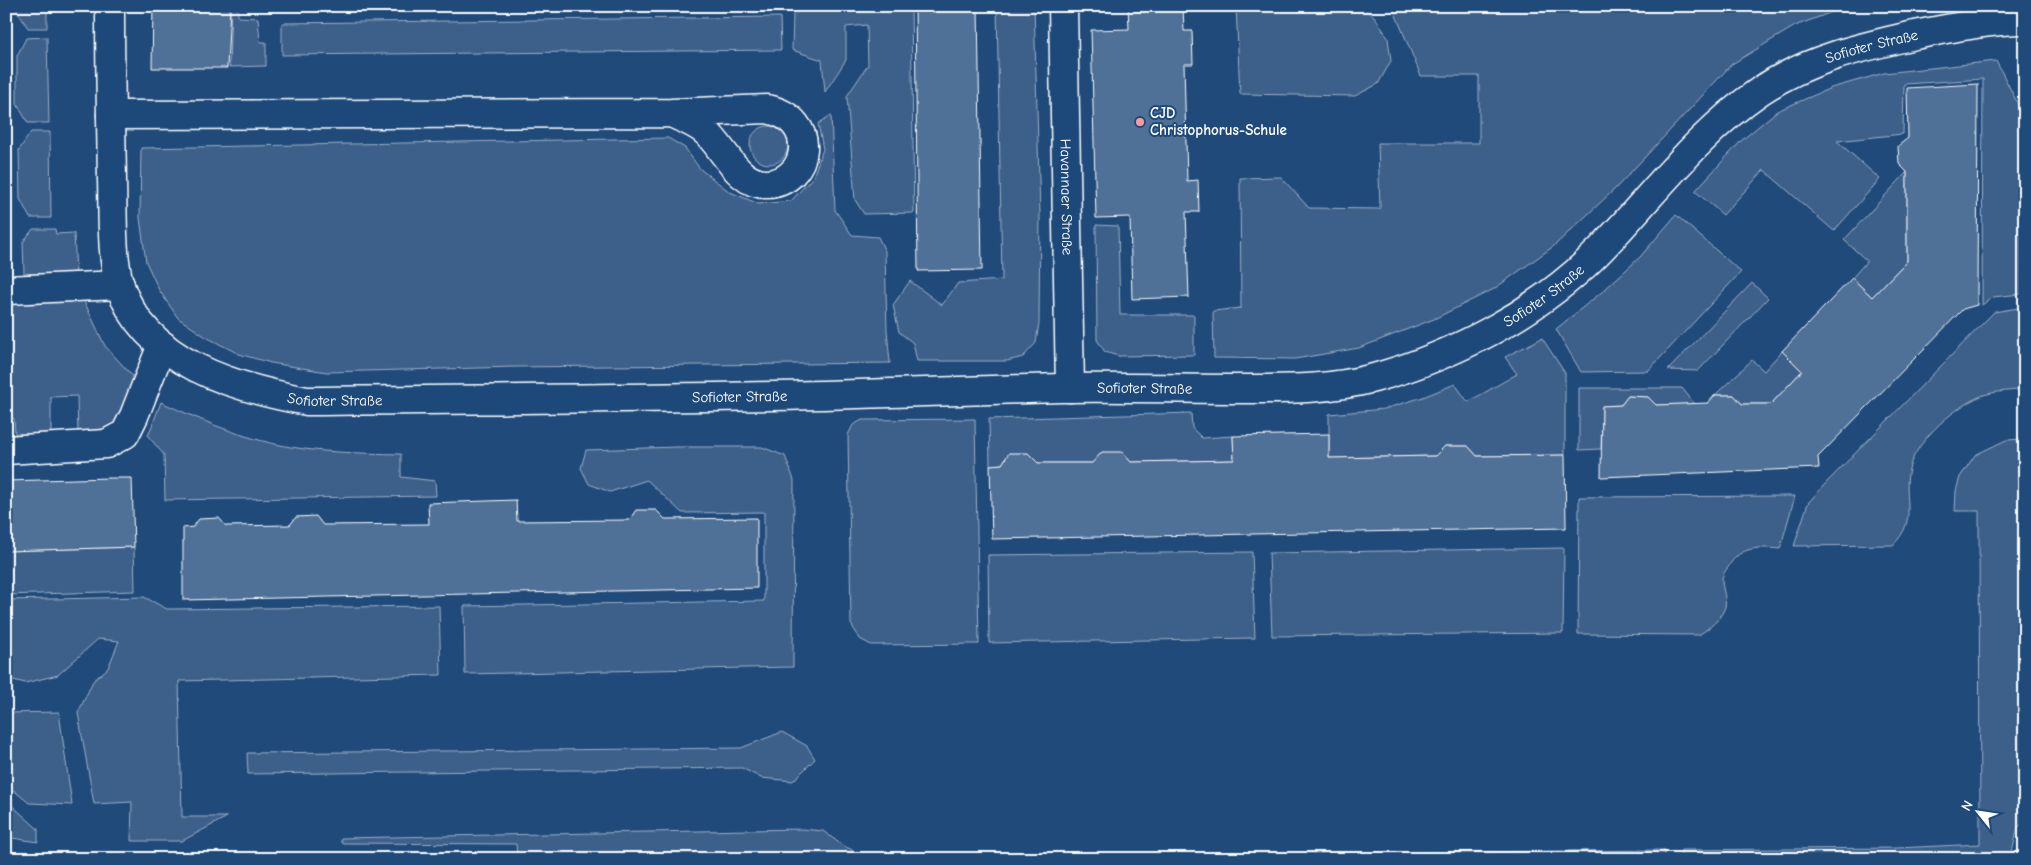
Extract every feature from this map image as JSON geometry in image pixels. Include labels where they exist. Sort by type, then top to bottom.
[{"type":"street","name":"Sofioter Straße","points":[[110,6],[114,245],[120,285],[136,319],[162,345],[218,378],[246,388],[307,401],[821,395],[1070,388],[1328,388],[1376,377],[1426,360],[1487,334],[1530,307],[1594,256],[1695,148],[1724,120],[1760,91],[1796,70],[1844,52],[1958,27],[2007,20],[2025,20]]},
{"type":"street","name":"Havannaer Straße","points":[[1063,6],[1070,388]]},
{"type":"street","points":[[111,115],[671,113]]},
{"type":"street","points":[[6,290],[120,285]]},
{"type":"street","points":[[6,450],[106,444],[125,434],[162,345]]},
{"type":"shaded area","points":[[17,6],[47,6],[47,28],[28,28],[17,11]]},
{"type":"shaded area","points":[[231,6],[238,6],[238,17],[258,18],[260,42],[266,42],[266,66],[229,67]]},
{"type":"shaded area","points":[[825,6],[911,6],[914,213],[864,214],[855,200],[847,96],[868,65],[867,25],[846,27],[846,60],[825,92],[822,60],[792,50],[793,13],[825,8]]},
{"type":"shaded area","points":[[997,6],[1034,6],[1040,213],[1039,323],[1036,343],[1023,357],[1007,361],[917,361],[913,343],[899,332],[893,305],[910,281],[942,305],[958,283],[1002,280]]},
{"type":"shaded area","points":[[1236,6],[1361,6],[1375,17],[1388,38],[1391,61],[1378,84],[1355,96],[1240,94]]},
{"type":"shaded area","points":[[1389,6],[1848,6],[1795,26],[1732,64],[1616,188],[1554,246],[1494,289],[1434,319],[1359,348],[1295,359],[1214,358],[1213,311],[1241,308],[1240,178],[1281,177],[1309,208],[1380,209],[1378,143],[1479,143],[1479,76],[1421,76],[1395,13]]},
{"type":"shaded area","points":[[780,17],[781,50],[282,55],[282,23]]},
{"type":"shaded area","points":[[47,37],[49,123],[28,123],[17,104],[17,56],[26,38]]},
{"type":"shaded area","points":[[1996,61],[2019,106],[2021,294],[1993,297],[1982,305],[1983,79],[1904,84],[1903,134],[1837,141],[1880,179],[1834,231],[1764,170],[1723,215],[1695,191],[1742,140],[1777,111],[1831,88],[1884,73]]},
{"type":"shaded area","points":[[831,115],[835,210],[852,235],[878,237],[885,251],[887,330],[890,363],[516,367],[327,372],[271,363],[239,354],[206,337],[178,318],[159,290],[146,262],[140,218],[141,148],[668,138],[685,148],[700,169],[730,192],[759,204],[791,201],[813,177],[823,149],[818,124]]},
{"type":"shaded area","points":[[769,126],[782,132],[788,145],[782,158],[769,164],[756,158],[750,145],[756,132]]},
{"type":"shaded area","points":[[31,132],[50,132],[51,218],[30,218],[20,199],[19,150]]},
{"type":"shaded area","points":[[1907,172],[1907,261],[1872,297],[1852,278],[1867,261],[1844,240]]},
{"type":"shaded area","points":[[1676,215],[1741,272],[1648,371],[1581,372],[1556,329],[1603,291],[1640,257]]},
{"type":"shaded area","points":[[1096,225],[1118,226],[1120,315],[1194,315],[1194,355],[1118,356],[1105,352],[1097,340]]},
{"type":"shaded area","points":[[33,229],[55,229],[56,234],[74,233],[76,274],[24,274],[23,242]]},
{"type":"shaded area","points":[[1752,283],[1768,298],[1698,371],[1668,370]]},
{"type":"shaded area","points":[[84,301],[105,346],[139,383],[118,425],[101,434],[78,434],[77,396],[51,397],[51,434],[15,434],[14,419],[6,410],[6,303]]},
{"type":"shaded area","points":[[2024,307],[2025,389],[1991,393],[1976,398],[1952,414],[1929,435],[1913,458],[1909,469],[1907,480],[1908,517],[1901,536],[1893,545],[1794,546],[1808,503],[1826,483],[1994,312]]},
{"type":"shaded area","points":[[1542,338],[1565,373],[1565,455],[1477,456],[1468,446],[1445,446],[1435,456],[1329,458],[1329,414],[1384,409],[1423,397],[1455,384],[1468,402],[1517,374],[1505,357]]},
{"type":"shaded area","points":[[1782,351],[1802,371],[1771,404],[1742,404],[1734,395],[1715,395],[1752,360],[1764,371]]},
{"type":"shaded area","points":[[1579,388],[1682,388],[1695,404],[1656,405],[1648,397],[1628,396],[1621,405],[1602,406],[1601,449],[1579,450]]},
{"type":"shaded area","points":[[161,402],[217,426],[275,444],[322,451],[401,454],[401,477],[435,481],[436,496],[165,500],[164,455],[148,436]]},
{"type":"shaded area","points":[[1191,413],[1192,428],[1202,438],[1233,436],[1234,460],[1131,462],[1102,452],[1093,463],[1038,463],[1009,453],[1002,464],[990,465],[989,419]]},
{"type":"shaded area","points":[[975,419],[979,644],[871,645],[860,639],[851,624],[848,435],[853,425],[862,420]]},
{"type":"shaded area","points":[[2025,439],[2025,822],[2018,827],[2012,852],[1770,859],[1680,859],[1681,850],[1897,848],[1980,844],[1979,511],[1955,511],[1956,491],[1960,477],[1975,455],[2006,440]]},
{"type":"shaded area","points":[[762,447],[785,456],[794,480],[793,667],[465,674],[464,606],[764,601],[764,512],[682,513],[647,480],[610,492],[589,484],[581,468],[586,450]]},
{"type":"shaded area","points":[[1795,496],[1780,549],[1751,549],[1744,551],[1733,559],[1722,578],[1725,601],[1723,612],[1714,623],[1699,635],[1578,634],[1579,497]]},
{"type":"shaded area","points":[[134,547],[135,591],[6,595],[6,551]]},
{"type":"shaded area","points":[[1564,548],[1563,633],[1272,636],[1269,553]]},
{"type":"shaded area","points":[[1252,552],[1255,638],[989,643],[988,555]]},
{"type":"shaded area","points":[[144,597],[167,609],[439,606],[441,675],[179,681],[182,817],[227,817],[182,841],[131,841],[132,802],[94,804],[78,713],[93,681],[108,668],[119,641],[98,639],[58,675],[25,683],[6,678],[6,600]]},
{"type":"shaded area","points":[[59,712],[72,805],[29,803],[6,784],[6,713]]},
{"type":"shaded area","points":[[782,732],[807,746],[815,759],[793,781],[761,778],[742,768],[248,774],[247,753],[741,748]]},
{"type":"shaded area","points":[[6,800],[38,829],[38,842],[6,837]]},
{"type":"shaded area","points":[[802,829],[823,831],[842,845],[862,855],[887,858],[1664,850],[1665,859],[557,859],[524,858],[517,854],[516,844],[341,843],[341,838]]},
{"type":"building","points":[[153,6],[230,6],[227,68],[152,68]]},
{"type":"building","points":[[915,6],[978,6],[982,270],[918,271]]},
{"type":"building","name":"CJD Christophorus-Schule","points":[[1128,6],[1183,6],[1184,31],[1192,31],[1193,64],[1184,64],[1187,181],[1198,180],[1199,212],[1186,212],[1189,297],[1132,299],[1130,217],[1096,218],[1091,30],[1129,29]]},
{"type":"building","points":[[1978,84],[1977,305],[1963,309],[1818,457],[1819,468],[1601,477],[1602,406],[1621,405],[1628,396],[1648,397],[1656,405],[1708,403],[1715,395],[1734,395],[1742,404],[1771,404],[1802,371],[1782,351],[1852,278],[1872,297],[1907,261],[1907,172],[1899,164],[1898,146],[1908,138],[1907,88]]},
{"type":"building","points":[[1329,434],[1329,458],[1435,456],[1445,446],[1468,446],[1477,456],[1565,455],[1566,528],[992,539],[990,465],[1002,464],[1009,453],[1028,453],[1038,463],[1092,463],[1102,452],[1122,452],[1131,462],[1234,460],[1233,436]]},
{"type":"building","points":[[132,478],[134,547],[6,551],[6,481]]},
{"type":"building","points":[[516,500],[517,521],[629,520],[636,510],[656,510],[665,519],[757,518],[757,588],[183,600],[183,528],[193,527],[199,519],[219,518],[226,526],[290,525],[296,517],[316,516],[323,525],[429,524],[428,503]]},
{"type":"tram line","points":[[6,857],[57,859]]},
{"type":"place","name":"CJD Christophorus-Schule","points":[[1140,122]]}]
